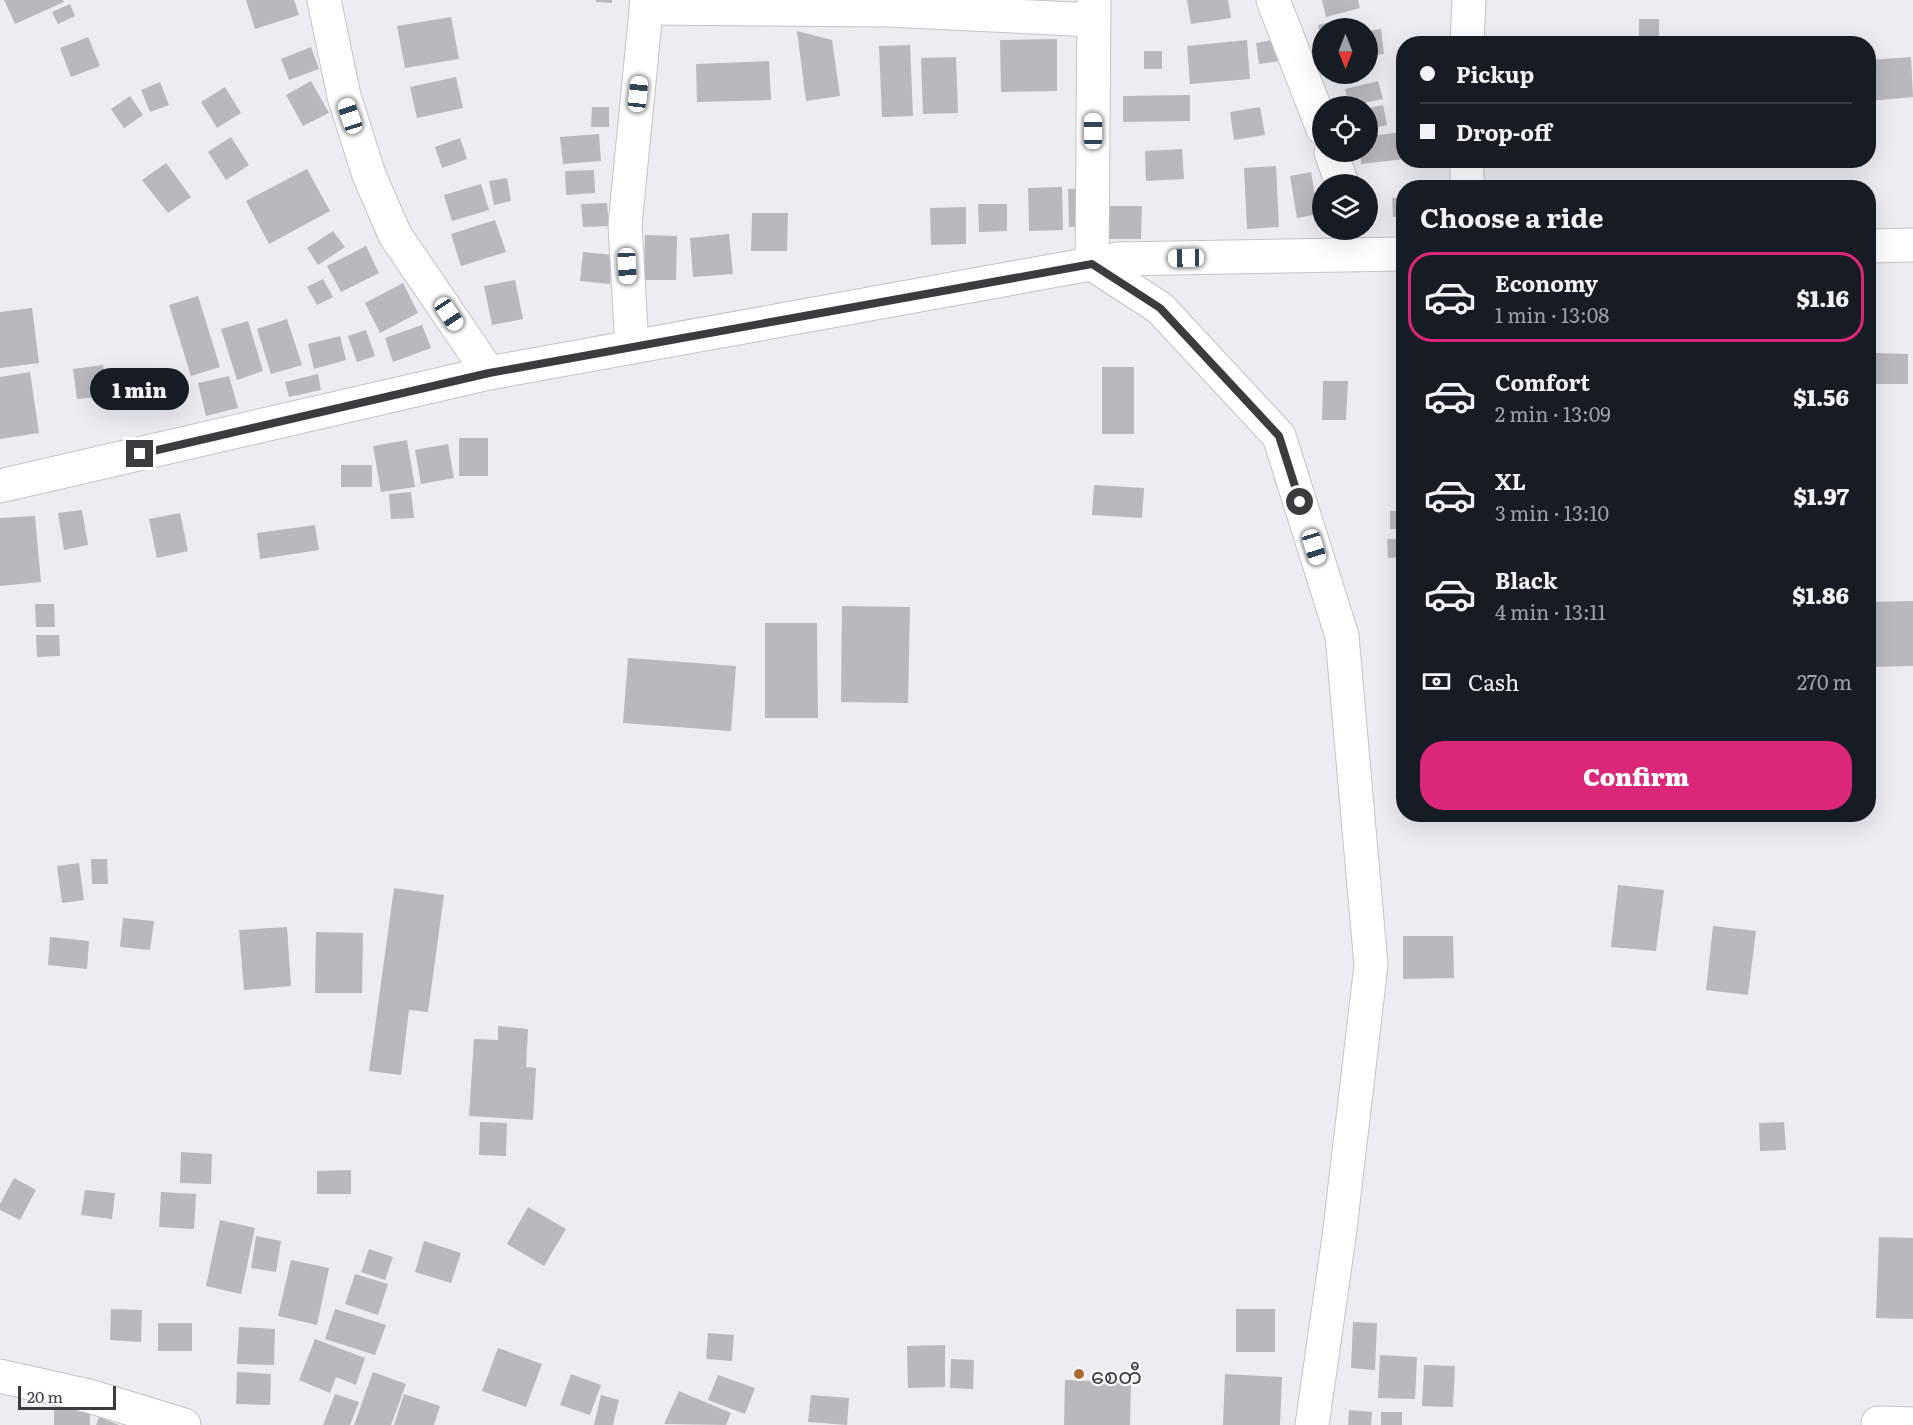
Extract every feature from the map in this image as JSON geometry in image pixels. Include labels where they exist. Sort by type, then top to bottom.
[{"type":"street","points":[[324,0],[344,96],[369,175],[390,225],[395,236],[489,373]]},
{"type":"street","points":[[1273,0],[1312,101]]},
{"type":"street","points":[[1467,36],[1469,0]]},
{"type":"street","points":[[632,347],[625,225],[646,4],[888,10],[1094,10],[1092,264]]},
{"type":"street","points":[[0,486],[489,373],[1118,259],[1362,242],[1396,252]]},
{"type":"street","points":[[1876,246],[1913,245]]},
{"type":"street","points":[[1092,264],[1160,308],[1279,436],[1342,636],[1371,966],[1339,1237],[1312,1425]]},
{"type":"street","points":[[0,1376],[88,1396],[184,1425]]},
{"type":"street","points":[[1878,1424],[1913,1424]]},
{"type":"building","points":[[4,0],[63,0],[64,2],[15,24]]},
{"type":"building","points":[[246,0],[294,0],[299,15],[255,29]]},
{"type":"building","points":[[596,0],[612,0],[612,3],[596,2]]},
{"type":"building","points":[[1187,0],[1228,0],[1231,18],[1191,24]]},
{"type":"building","points":[[1322,0],[1358,0],[1360,8],[1326,17]]},
{"type":"building","points":[[70,4],[75,16],[58,24],[52,12]]},
{"type":"building","points":[[451,17],[459,59],[405,68],[397,26]]},
{"type":"building","points":[[1639,19],[1659,19],[1659,36],[1639,36]]},
{"type":"building","points":[[1378,29],[1381,29],[1384,54],[1378,55]]},
{"type":"building","points":[[797,31],[832,40],[840,96],[806,101]]},
{"type":"building","points":[[88,37],[100,66],[71,77],[60,48]]},
{"type":"building","points":[[1057,39],[1057,91],[1001,92],[1000,40]]},
{"type":"building","points":[[1277,39],[1280,61],[1259,64],[1256,43]]},
{"type":"building","points":[[1247,40],[1250,79],[1190,84],[1187,46]]},
{"type":"building","points":[[910,45],[913,116],[882,117],[879,46]]},
{"type":"building","points":[[311,47],[319,69],[289,80],[281,59]]},
{"type":"building","points":[[1144,51],[1162,51],[1162,69],[1144,69]]},
{"type":"building","points":[[956,57],[958,113],[923,114],[921,58]]},
{"type":"building","points":[[1911,57],[1913,97],[1876,100],[1876,60]]},
{"type":"building","points":[[769,61],[771,100],[697,102],[696,64]]},
{"type":"building","points":[[456,77],[463,108],[417,118],[410,87]]},
{"type":"building","points":[[311,81],[329,113],[303,126],[286,95]]},
{"type":"building","points":[[1378,81],[1383,99],[1378,100],[1378,96],[1347,96],[1345,89],[1366,84],[1378,84]]},
{"type":"building","points":[[160,82],[169,105],[150,112],[141,90]]},
{"type":"building","points":[[225,87],[241,113],[217,128],[201,102]]},
{"type":"building","points":[[1190,95],[1190,121],[1123,122],[1123,96]]},
{"type":"building","points":[[130,96],[143,115],[124,128],[111,109]]},
{"type":"building","points":[[1383,105],[1387,125],[1378,127],[1378,106]]},
{"type":"building","points":[[592,107],[609,107],[609,127],[591,127]]},
{"type":"building","points":[[1260,107],[1265,135],[1234,140],[1230,112]]},
{"type":"building","points":[[1396,133],[1396,160],[1361,164],[1361,162],[1378,162],[1378,135]]},
{"type":"building","points":[[599,134],[601,161],[563,164],[560,137]]},
{"type":"building","points":[[231,137],[249,165],[226,180],[208,152]]},
{"type":"building","points":[[460,138],[467,159],[442,168],[435,147]]},
{"type":"building","points":[[1182,149],[1184,179],[1146,181],[1145,151]]},
{"type":"building","points":[[166,163],[191,197],[168,213],[142,180]]},
{"type":"building","points":[[1276,166],[1279,227],[1247,229],[1244,168]]},
{"type":"building","points":[[307,169],[330,211],[269,244],[246,201]]},
{"type":"building","points":[[594,170],[595,193],[566,195],[565,171]]},
{"type":"building","points":[[1311,172],[1312,215],[1297,218],[1290,176]]},
{"type":"building","points":[[507,178],[511,201],[494,205],[489,181]]},
{"type":"building","points":[[481,184],[489,210],[452,221],[444,195]]},
{"type":"building","points":[[1062,187],[1063,230],[1029,231],[1028,188]]},
{"type":"building","points":[[1090,188],[1091,226],[1069,227],[1068,189]]},
{"type":"building","points":[[1392,198],[1396,198],[1396,217],[1393,217]]},
{"type":"building","points":[[607,203],[609,226],[583,227],[581,204]]},
{"type":"building","points":[[978,204],[1007,204],[1007,231],[979,232]]},
{"type":"building","points":[[1103,206],[1142,206],[1141,239],[1103,239]]},
{"type":"building","points":[[966,207],[966,244],[931,245],[930,208]]},
{"type":"building","points":[[752,213],[788,213],[787,251],[751,251]]},
{"type":"building","points":[[495,220],[506,252],[461,266],[451,234]]},
{"type":"building","points":[[333,231],[345,247],[318,265],[307,248]]},
{"type":"building","points":[[729,234],[733,274],[693,277],[690,238]]},
{"type":"building","points":[[645,235],[677,236],[676,280],[644,280]]},
{"type":"building","points":[[366,246],[379,273],[341,292],[327,266]]},
{"type":"building","points":[[583,252],[613,255],[610,284],[580,281]]},
{"type":"building","points":[[323,279],[333,297],[317,305],[307,287]]},
{"type":"building","points":[[515,280],[523,319],[492,325],[484,286]]},
{"type":"building","points":[[403,283],[418,313],[380,333],[365,303]]},
{"type":"building","points":[[198,296],[220,367],[191,376],[169,305]]},
{"type":"building","points":[[32,308],[39,363],[0,368],[0,312]]},
{"type":"building","points":[[287,319],[302,365],[271,374],[257,329]]},
{"type":"building","points":[[248,321],[263,371],[237,380],[221,329]]},
{"type":"building","points":[[422,325],[431,348],[393,362],[385,338]]},
{"type":"building","points":[[366,330],[375,356],[357,362],[348,336]]},
{"type":"building","points":[[340,336],[346,360],[314,369],[308,344]]},
{"type":"building","points":[[1876,353],[1908,354],[1908,384],[1876,384]]},
{"type":"building","points":[[103,365],[106,396],[77,399],[73,369]]},
{"type":"building","points":[[1102,367],[1134,367],[1134,434],[1102,434]]},
{"type":"building","points":[[30,372],[39,433],[0,439],[0,377]]},
{"type":"building","points":[[318,374],[321,390],[289,397],[285,382]]},
{"type":"building","points":[[229,376],[238,408],[206,416],[198,383]]},
{"type":"building","points":[[1323,381],[1348,381],[1346,420],[1322,420]]},
{"type":"building","points":[[459,438],[488,438],[488,476],[459,476]]},
{"type":"building","points":[[407,440],[415,487],[381,492],[373,446]]},
{"type":"building","points":[[448,444],[454,478],[421,484],[415,450]]},
{"type":"building","points":[[341,465],[372,465],[372,487],[341,487]]},
{"type":"building","points":[[1094,485],[1144,488],[1142,518],[1092,515]]},
{"type":"building","points":[[411,492],[414,518],[391,519],[389,494]]},
{"type":"building","points":[[82,510],[88,545],[64,550],[58,513]]},
{"type":"building","points":[[1390,511],[1396,511],[1396,529],[1390,529]]},
{"type":"building","points":[[180,513],[188,551],[157,558],[149,519]]},
{"type":"building","points":[[35,516],[41,582],[0,586],[0,518]]},
{"type":"building","points":[[315,525],[319,550],[260,559],[257,533]]},
{"type":"building","points":[[1387,539],[1396,539],[1396,558],[1388,558]]},
{"type":"building","points":[[1913,601],[1913,666],[1876,667],[1876,602]]},
{"type":"building","points":[[35,604],[54,604],[55,627],[36,627]]},
{"type":"building","points":[[842,606],[910,607],[908,703],[841,702]]},
{"type":"building","points":[[765,623],[817,623],[818,718],[765,718]]},
{"type":"building","points":[[36,635],[59,635],[60,656],[37,657]]},
{"type":"building","points":[[628,658],[736,666],[731,731],[623,723]]},
{"type":"building","points":[[91,859],[107,859],[108,884],[92,884]]},
{"type":"building","points":[[79,863],[84,900],[62,903],[57,866]]},
{"type":"building","points":[[1618,885],[1664,890],[1656,951],[1611,947]]},
{"type":"building","points":[[394,888],[444,895],[428,1012],[409,1010],[401,1075],[369,1071]]},
{"type":"building","points":[[123,918],[154,921],[150,950],[120,947]]},
{"type":"building","points":[[1713,926],[1756,931],[1748,995],[1706,990]]},
{"type":"building","points":[[287,927],[291,986],[244,990],[239,930]]},
{"type":"building","points":[[316,932],[363,933],[362,993],[315,993]]},
{"type":"building","points":[[1403,936],[1453,936],[1454,978],[1403,979]]},
{"type":"building","points":[[50,937],[89,941],[87,969],[48,965]]},
{"type":"building","points":[[498,1026],[528,1029],[526,1067],[536,1068],[533,1120],[469,1116],[474,1039],[498,1040]]},
{"type":"building","points":[[480,1122],[507,1123],[506,1156],[479,1155]]},
{"type":"building","points":[[1784,1122],[1786,1150],[1760,1151],[1759,1123]]},
{"type":"building","points":[[181,1152],[212,1154],[211,1184],[180,1183]]},
{"type":"building","points":[[351,1170],[351,1194],[317,1194],[317,1171]]},
{"type":"building","points":[[14,1178],[36,1190],[20,1220],[0,1210],[0,1204]]},
{"type":"building","points":[[85,1190],[115,1193],[112,1219],[81,1215]]},
{"type":"building","points":[[161,1192],[196,1194],[194,1229],[159,1227]]},
{"type":"building","points":[[528,1207],[566,1229],[544,1266],[507,1244]]},
{"type":"building","points":[[220,1220],[255,1228],[241,1294],[206,1286]]},
{"type":"building","points":[[256,1236],[281,1241],[276,1272],[251,1268]]},
{"type":"building","points":[[1879,1237],[1913,1238],[1913,1319],[1876,1318]]},
{"type":"building","points":[[424,1241],[461,1253],[451,1283],[415,1272]]},
{"type":"building","points":[[369,1249],[393,1257],[385,1280],[361,1272]]},
{"type":"building","points":[[291,1260],[329,1268],[317,1325],[278,1316]]},
{"type":"building","points":[[355,1274],[388,1284],[378,1315],[345,1304]]},
{"type":"building","points":[[111,1309],[142,1310],[141,1342],[110,1340]]},
{"type":"building","points":[[335,1309],[386,1325],[375,1355],[325,1339]]},
{"type":"building","points":[[1236,1309],[1275,1309],[1275,1352],[1236,1352]]},
{"type":"building","points":[[1353,1322],[1377,1323],[1375,1370],[1351,1368]]},
{"type":"building","points":[[158,1323],[192,1323],[192,1351],[158,1351]]},
{"type":"building","points":[[239,1327],[275,1329],[274,1365],[237,1364]]},
{"type":"building","points":[[708,1333],[734,1335],[732,1361],[706,1359]]},
{"type":"building","points":[[315,1339],[365,1358],[356,1385],[336,1377],[330,1393],[299,1380]]},
{"type":"building","points":[[945,1345],[945,1387],[908,1388],[907,1346]]},
{"type":"building","points":[[498,1348],[542,1364],[526,1407],[482,1391]]},
{"type":"building","points":[[1380,1355],[1417,1357],[1415,1399],[1378,1398]]},
{"type":"building","points":[[951,1359],[974,1360],[973,1389],[950,1388]]},
{"type":"building","points":[[1424,1365],[1455,1366],[1453,1407],[1422,1406]]},
{"type":"building","points":[[237,1372],[271,1374],[270,1405],[236,1404]]},
{"type":"building","points":[[373,1372],[406,1384],[391,1425],[354,1425]]},
{"type":"building","points":[[571,1374],[601,1385],[590,1415],[560,1405]]},
{"type":"building","points":[[1225,1374],[1282,1377],[1280,1425],[1223,1425]]},
{"type":"building","points":[[718,1375],[755,1388],[745,1414],[708,1400]]},
{"type":"building","points":[[1065,1380],[1131,1382],[1130,1425],[1064,1425]]},
{"type":"building","points":[[679,1391],[731,1413],[726,1425],[664,1424]]},
{"type":"building","points":[[335,1394],[359,1402],[350,1425],[323,1425]]},
{"type":"building","points":[[404,1394],[440,1406],[434,1425],[394,1425]]},
{"type":"building","points":[[601,1395],[619,1400],[613,1425],[594,1425]]},
{"type":"building","points":[[811,1395],[849,1398],[847,1425],[808,1422]]},
{"type":"building","points":[[54,1409],[90,1409],[90,1425],[54,1425]]},
{"type":"building","points":[[1349,1410],[1372,1412],[1371,1425],[1348,1425]]},
{"type":"building","points":[[1381,1412],[1402,1412],[1402,1425],[1381,1425]]},
{"type":"building","points":[[99,1417],[119,1425],[96,1425]]},
{"type":"place","name":"စေတီ","points":[[1079,1374]]},
{"type":"route","points":[[140,454],[489,373],[1092,264],[1160,308],[1279,436],[1300,502]]}]
